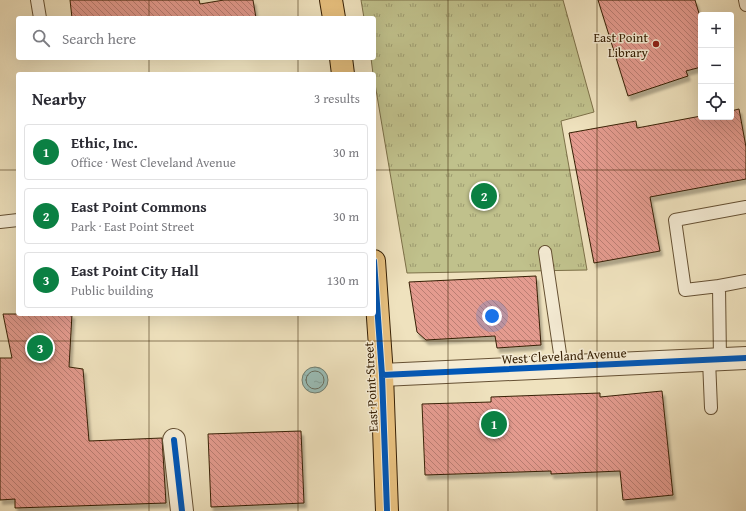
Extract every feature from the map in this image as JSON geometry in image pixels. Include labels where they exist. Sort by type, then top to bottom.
[{"type":"main road","points":[[331,0],[334,16]]},
{"type":"main road","points":[[341,60],[343,72]]},
{"type":"main road","name":"East Point Street","points":[[376,290],[382,375],[387,511]]},
{"type":"street","name":"West Cleveland Avenue","points":[[382,375],[746,358]]},
{"type":"street","points":[[174,440],[182,511]]},
{"type":"lane","points":[[37,0],[40,16]]},
{"type":"lane","points":[[744,0],[746,5]]},
{"type":"lane","points":[[746,207],[675,220],[685,290],[746,281]]},
{"type":"lane","points":[[0,222],[16,220]]},
{"type":"lane","points":[[546,252],[562,367]]},
{"type":"lane","points":[[711,408],[719,286]]},
{"type":"green space","points":[[361,0],[563,0],[594,112],[561,121],[587,270],[407,273],[376,90],[376,72],[373,72],[371,60],[376,60],[376,16],[364,16]]},
{"type":"water","points":[[315,367],[324,371],[328,380],[324,389],[315,393],[306,389],[302,380],[306,371]]},
{"type":"building","points":[[70,0],[199,0],[200,4],[224,0],[253,0],[256,16],[72,16]]},
{"type":"building","name":"East Point Library","points":[[598,0],[695,0],[699,12],[698,68],[686,71],[688,76],[628,96]]},
{"type":"building","points":[[739,109],[746,147],[746,179],[650,197],[660,251],[594,263],[569,133],[636,121],[637,128],[698,117],[698,120],[734,120],[734,110]]},
{"type":"building","points":[[536,276],[541,345],[497,348],[495,336],[426,340],[417,332],[409,282]]},
{"type":"building","points":[[3,314],[16,314],[16,316],[72,316],[69,367],[83,369],[89,441],[162,438],[166,503],[15,508],[15,499],[0,500],[0,358],[12,358]]},
{"type":"building","points":[[662,391],[673,495],[623,500],[620,471],[551,474],[551,471],[425,475],[422,404],[491,402],[491,397],[600,393],[600,397]]},
{"type":"building","points":[[301,431],[304,503],[211,507],[208,434]]},
{"type":"cycle path","points":[[376,290],[382,375],[387,511]]},
{"type":"cycle path","points":[[382,375],[746,358]]},
{"type":"cycle path","points":[[174,440],[182,511]]},
{"type":"place","name":"East Point Library","points":[[656,44]]},
{"type":"place","name":"East Point Commons","points":[[484,196]]},
{"type":"place","name":"East Point City Hall","points":[[40,348]]},
{"type":"place","name":"Ethic, Inc.","points":[[494,424]]}]
